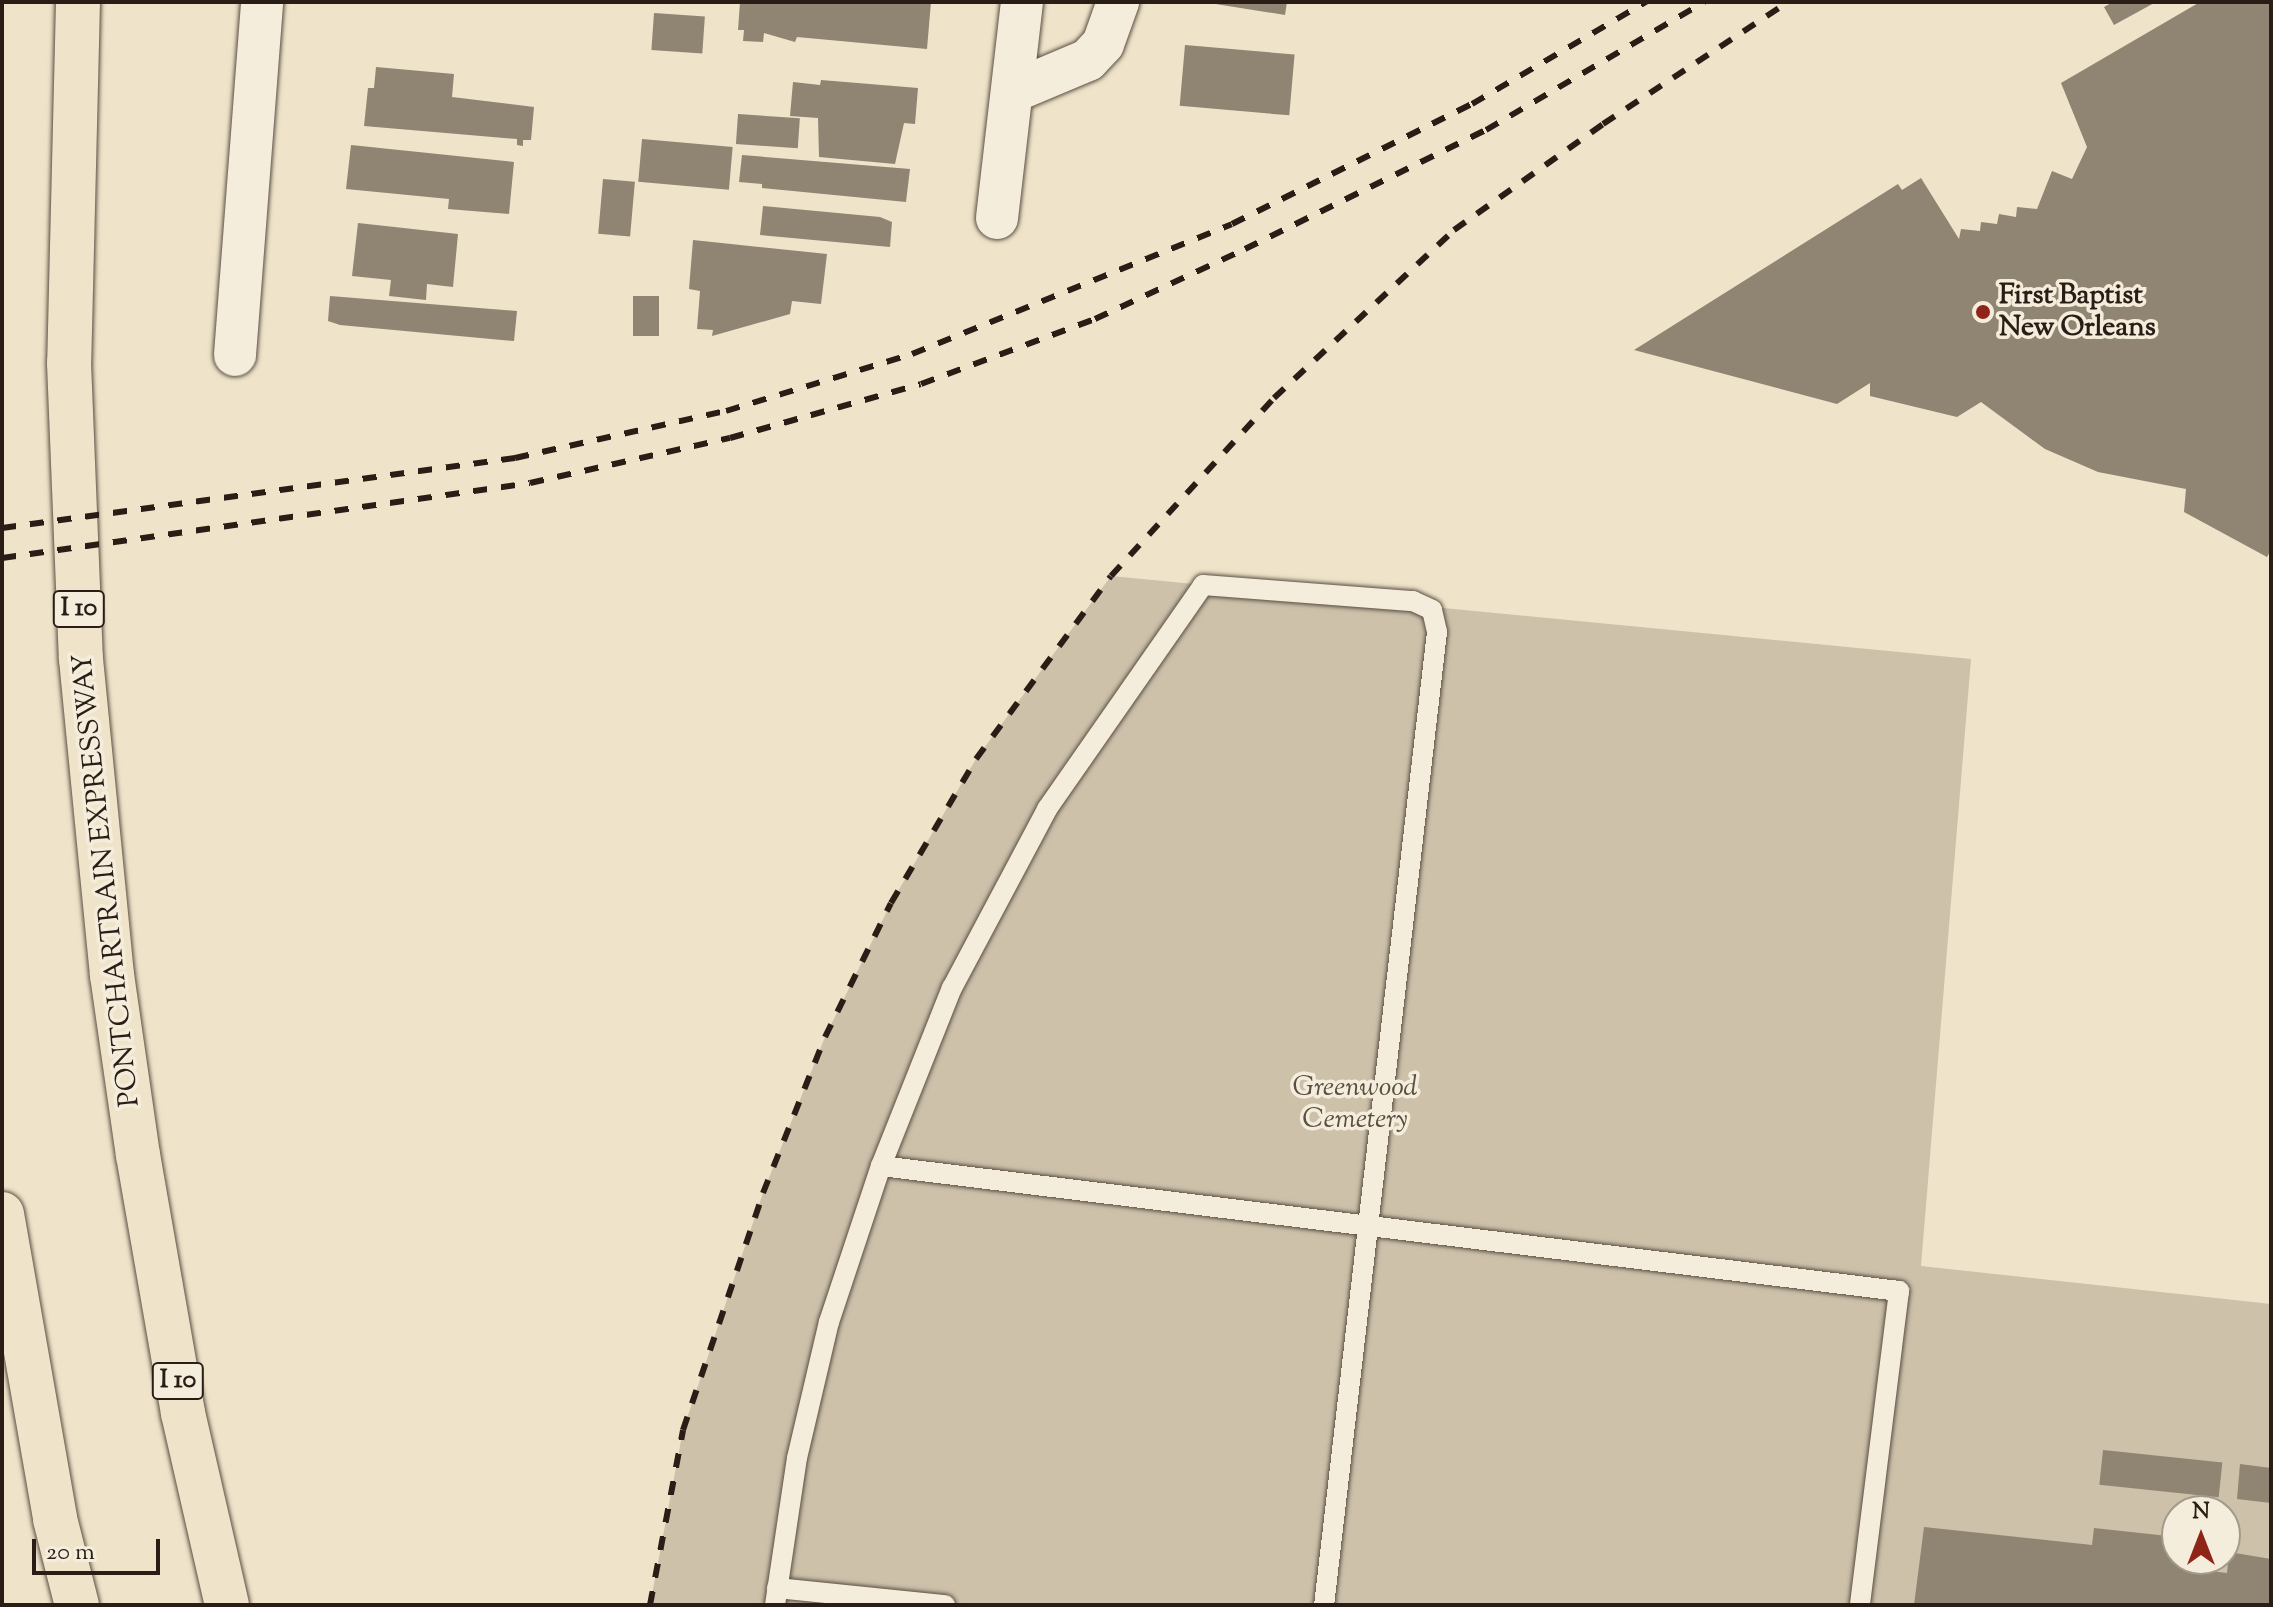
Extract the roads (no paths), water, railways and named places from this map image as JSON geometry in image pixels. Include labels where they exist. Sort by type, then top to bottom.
[{"type":"highway","name":"PONTCHARTRAIN EXPRESSWAY","points":[[80,2],[69,363],[85,706],[112,975],[138,1155],[183,1413],[227,1605]]},
{"type":"highway","points":[[2,1214],[55,1519],[77,1605]]},
{"type":"highway","points":[[55,1519],[55,1605]]},
{"type":"street","points":[[235,355],[262,2]]},
{"type":"street","points":[[997,218],[1022,2]]},
{"type":"street","points":[[1012,92],[1088,60],[1103,44],[1118,2]]},
{"type":"lane","points":[[945,1605],[776,1597],[797,1458],[829,1322],[881,1166],[952,988],[1047,809],[1203,585],[1413,601],[1432,610],[1437,632],[1365,1227],[1324,1605]]},
{"type":"lane","points":[[881,1166],[1899,1291],[1860,1605]]},
{"type":"railway","points":[[2,528],[515,458],[726,411],[912,354],[1232,224],[1472,104],[1646,2]]},
{"type":"railway","points":[[2,558],[530,483],[730,438],[921,384],[1095,319],[1245,249],[1486,130],[1704,2]]},
{"type":"railway","points":[[650,1605],[683,1430],[763,1193],[825,1037],[891,903],[976,759],[1111,576],[1274,398],[1454,230],[1603,124],[1788,2]]},
{"type":"place","name":"First Baptist New Orleans","points":[[1983,312]]},
{"type":"park label","name":"Greenwood Cemetery","points":[[1355,1104]]}]
